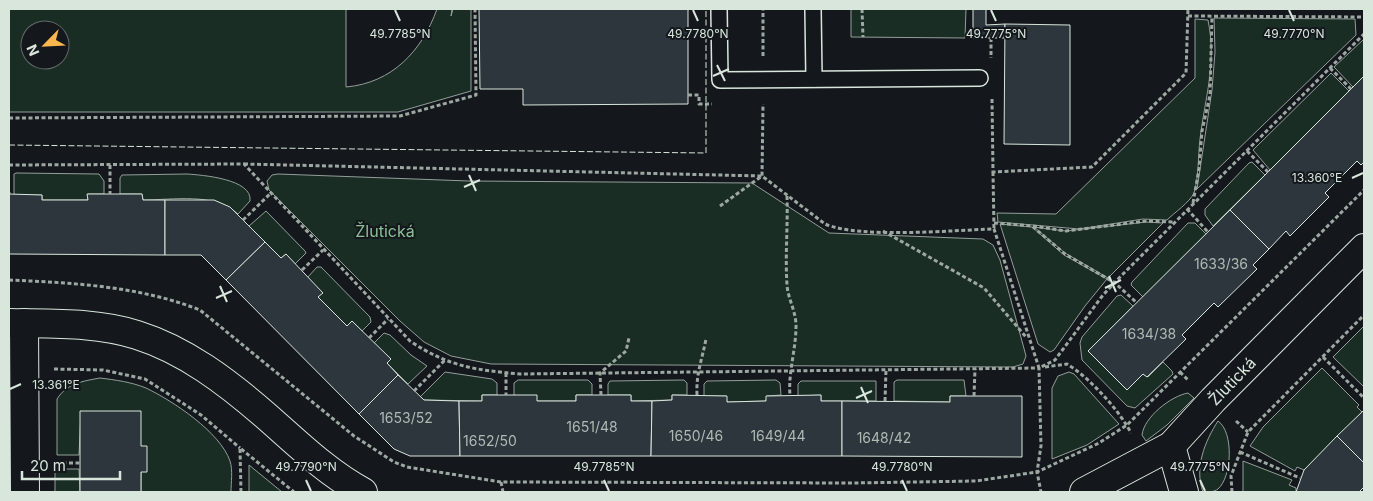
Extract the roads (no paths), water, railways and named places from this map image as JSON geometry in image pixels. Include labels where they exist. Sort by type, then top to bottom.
[{"type":"street","name":"Žlutická","points":[[1084,492],[1171,446],[1213,400],[1364,248]]},
{"type":"street","points":[[25,492],[24,369],[16,323],[76,325],[120,331],[168,347],[211,372],[236,390],[331,472],[363,492]]},
{"type":"street","points":[[1171,446],[1184,492]]},
{"type":"lane","points":[[719,9],[720,80],[980,78]]},
{"type":"lane","points":[[813,9],[814,79]]}]
